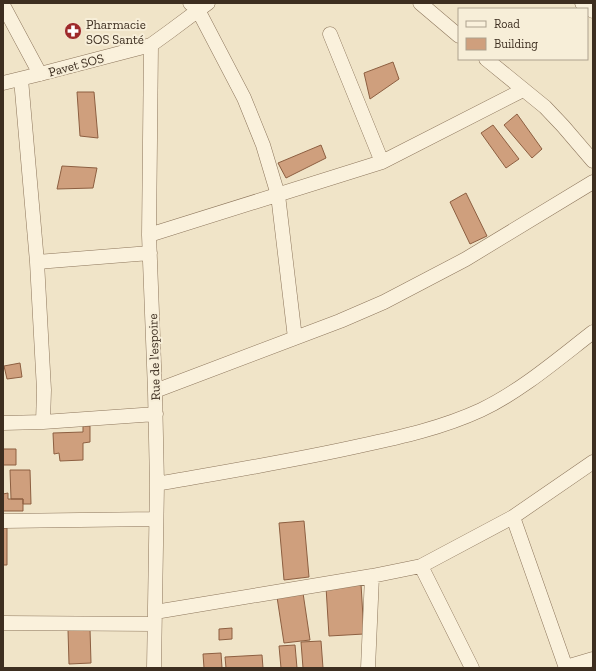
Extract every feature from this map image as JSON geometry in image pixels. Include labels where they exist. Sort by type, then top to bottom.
[{"type":"street","points":[[420,3],[458,35]]},
{"type":"street","points":[[582,3],[593,11]]},
{"type":"street","points":[[3,5],[40,74]]},
{"type":"street","points":[[199,5],[244,98],[262,145],[278,195],[295,338]]},
{"type":"street","name":"Pavet SOS","points":[[3,83],[151,45],[199,5]]},
{"type":"street","points":[[330,34],[382,162]]},
{"type":"street","name":"Rue de l'espoire","points":[[151,45],[149,235],[156,414],[154,668]]},
{"type":"street","points":[[487,60],[545,107],[593,161]]},
{"type":"street","points":[[21,79],[37,262],[44,390],[43,422]]},
{"type":"street","points":[[149,235],[382,162],[523,90]]},
{"type":"street","points":[[155,391],[340,321],[384,302],[466,259],[593,182]]},
{"type":"street","points":[[37,262],[150,253]]},
{"type":"street","points":[[156,484],[321,455],[410,435],[447,424],[482,409],[518,388],[593,332]]},
{"type":"street","points":[[3,422],[43,422],[156,414]]},
{"type":"street","points":[[3,623],[155,618],[421,566],[513,517],[593,462]]},
{"type":"street","points":[[513,517],[566,667],[593,659]]},
{"type":"street","points":[[3,521],[156,519]]},
{"type":"street","points":[[421,566],[472,668]]},
{"type":"street","points":[[368,668],[372,576]]},
{"type":"building","points":[[393,62],[399,79],[370,99],[364,73]]},
{"type":"building","points":[[77,92],[94,92],[98,138],[80,136]]},
{"type":"building","points":[[517,114],[542,149],[532,158],[504,125]]},
{"type":"building","points":[[493,125],[519,159],[506,168],[481,133]]},
{"type":"building","points":[[321,145],[326,158],[286,178],[278,163]]},
{"type":"building","points":[[62,166],[97,168],[93,188],[57,189]]},
{"type":"building","points":[[466,193],[487,236],[470,244],[450,202]]},
{"type":"building","points":[[20,363],[22,377],[7,379],[4,366]]},
{"type":"building","points":[[83,426],[90,426],[90,442],[83,443],[83,460],[60,461],[59,453],[54,454],[53,433],[83,432]]},
{"type":"building","points":[[3,449],[16,449],[16,465],[3,465]]},
{"type":"building","points":[[10,470],[30,470],[31,504],[23,504],[23,499],[11,499]]},
{"type":"building","points":[[8,493],[8,499],[23,499],[23,511],[3,511],[3,494]]},
{"type":"building","points":[[304,521],[309,577],[284,580],[279,523]]},
{"type":"building","points":[[3,528],[7,528],[7,565],[3,565]]},
{"type":"building","points":[[361,584],[364,634],[329,636],[326,587]]},
{"type":"building","points":[[303,593],[310,640],[284,643],[277,597]]},
{"type":"building","points":[[232,628],[232,639],[219,640],[219,629]]},
{"type":"building","points":[[90,629],[91,663],[69,664],[68,630]]},
{"type":"building","points":[[321,641],[323,668],[303,668],[301,642]]},
{"type":"building","points":[[295,645],[297,668],[281,668],[279,646]]},
{"type":"building","points":[[221,653],[222,668],[204,668],[203,654]]},
{"type":"building","points":[[262,655],[263,668],[226,668],[225,657]]},
{"type":"place","name":"Pharmacie SOS Santé","points":[[73,31]]}]
